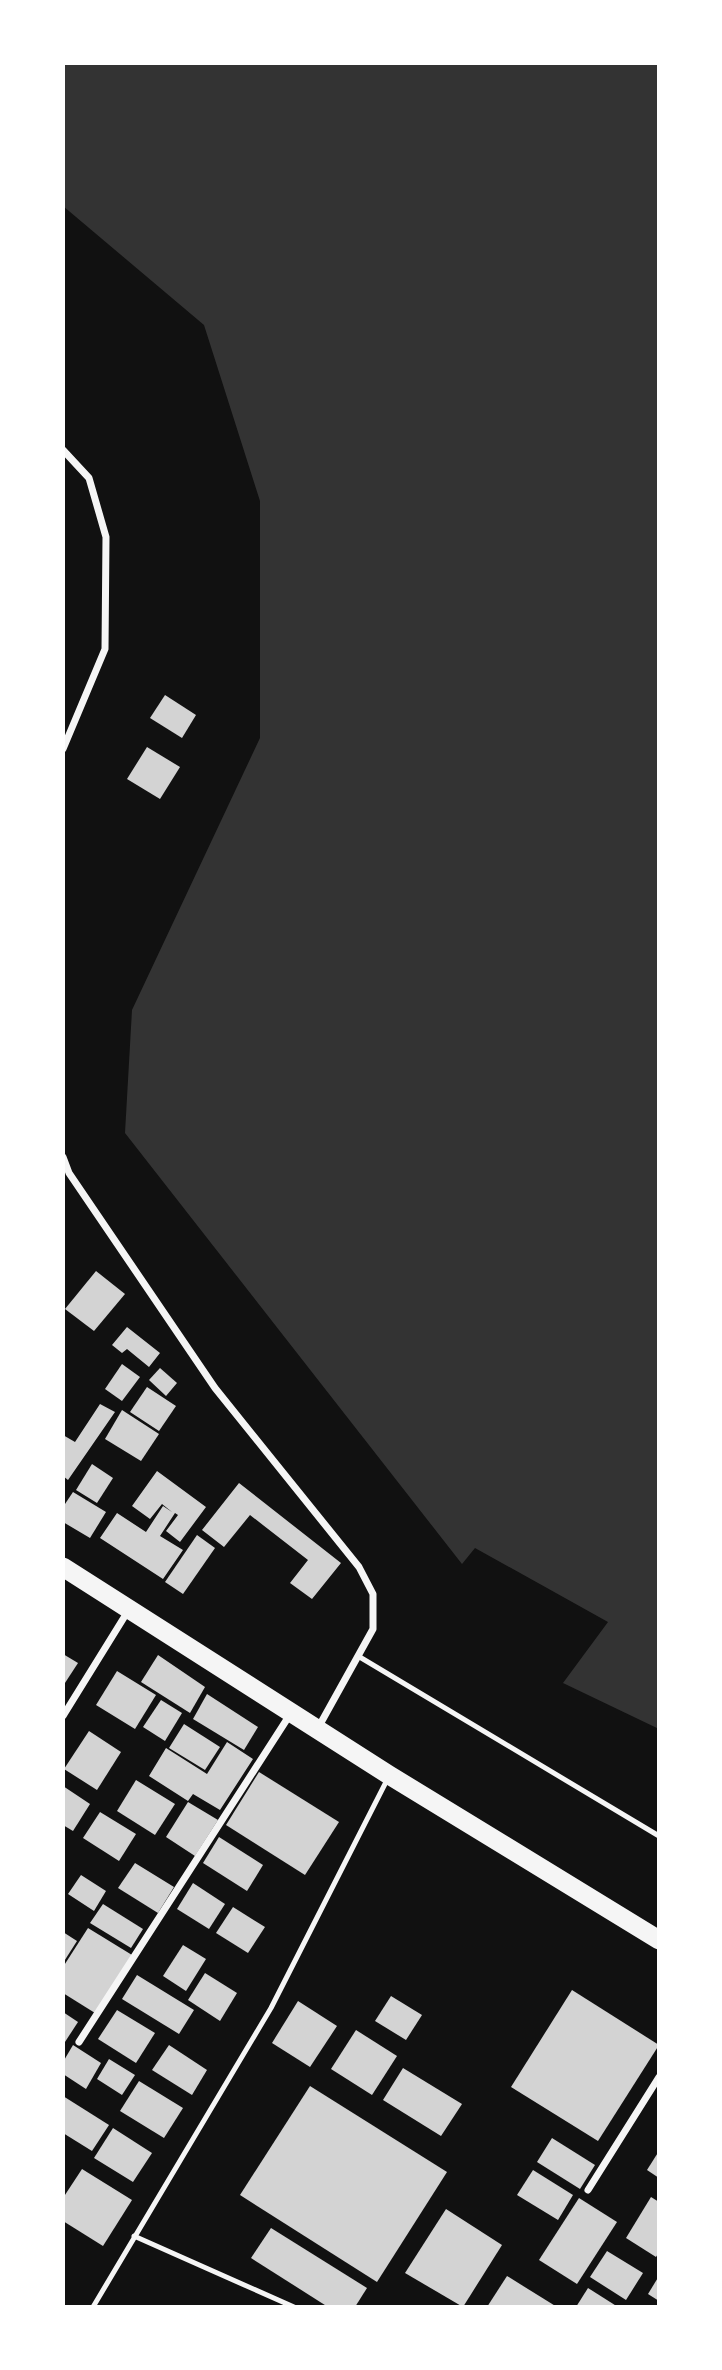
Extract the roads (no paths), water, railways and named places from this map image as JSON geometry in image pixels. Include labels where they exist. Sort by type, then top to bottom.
[{"type":"highway","points":[[63,1567],[389,1775],[659,1940]]},
{"type":"street","points":[[63,450],[89,478],[106,537],[106,594],[104,649],[63,748]]},
{"type":"street","points":[[63,1157],[69,1173],[215,1388],[359,1567],[373,1594],[373,1629],[318,1728]]},
{"type":"street","points":[[63,1716],[128,1610]]},
{"type":"street","points":[[79,2042],[292,1711]]},
{"type":"street","points":[[588,2190],[659,2077]]},
{"type":"lane","points":[[358,1656],[659,1836]]},
{"type":"lane","points":[[93,2307],[271,2008],[389,1775]]},
{"type":"lane","points":[[134,2236],[294,2307]]}]
